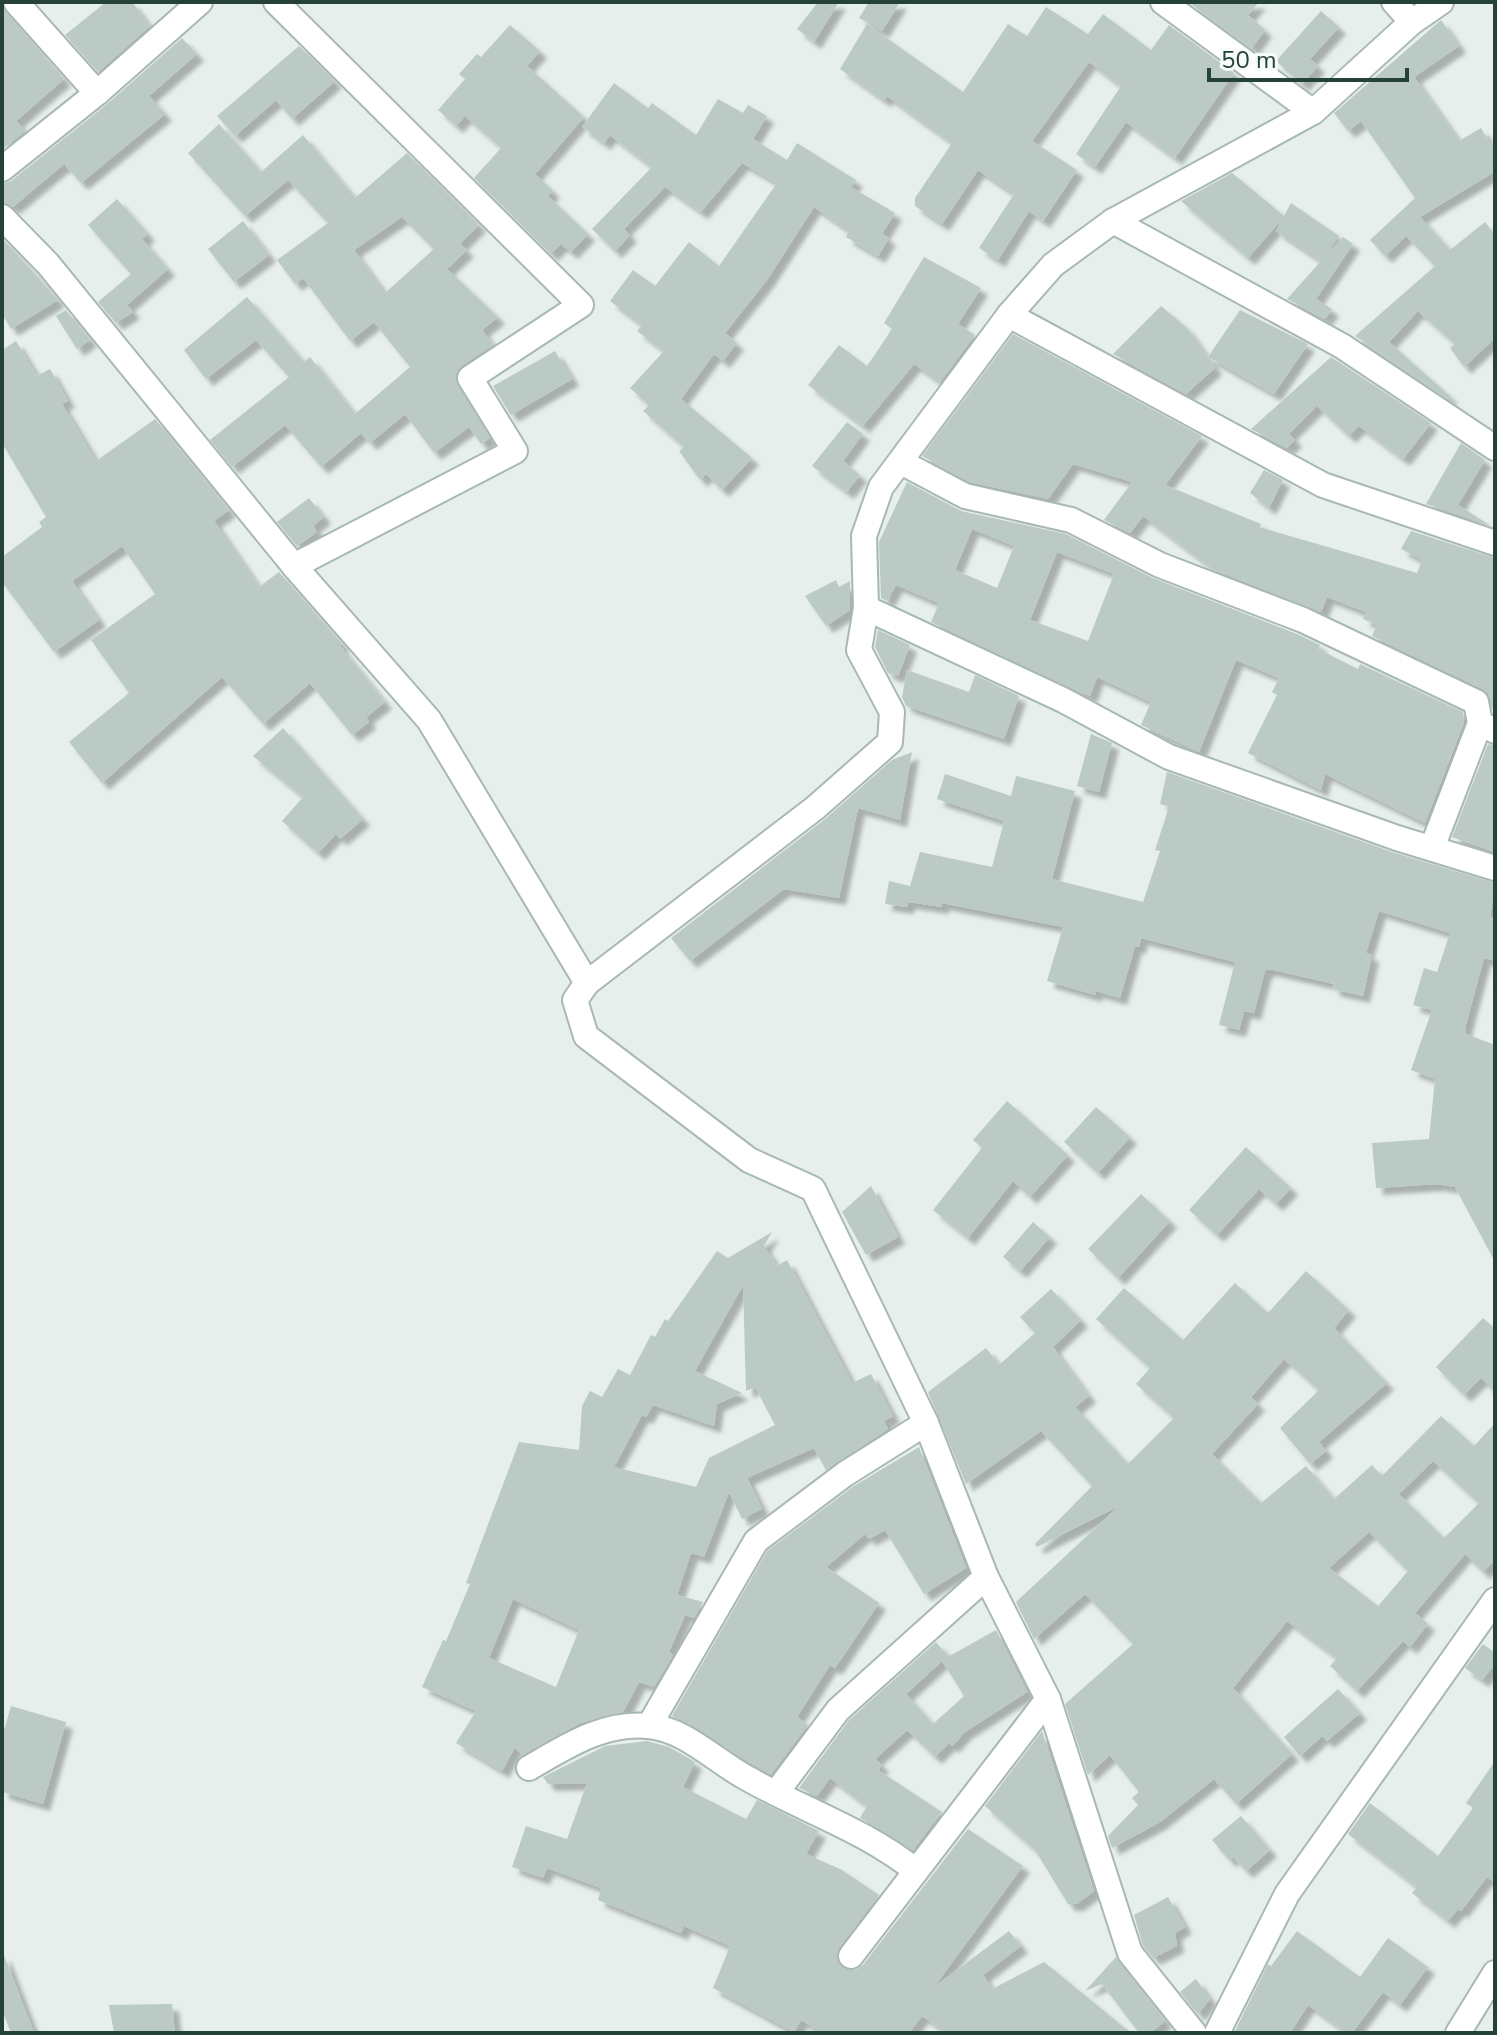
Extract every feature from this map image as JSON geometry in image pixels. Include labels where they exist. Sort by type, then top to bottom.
[{"type":"street","points":[[16,2],[97,93]]},
{"type":"street","points":[[2,169],[97,93],[200,2]]},
{"type":"street","points":[[276,2],[581,305],[470,378],[515,451],[294,566]]},
{"type":"street","points":[[1163,2],[1313,112]]},
{"type":"street","points":[[1394,2],[1412,22]]},
{"type":"street","points":[[1194,2033],[1130,1953],[1048,1699],[986,1577],[926,1423],[813,1189],[749,1160],[586,1036],[575,1000],[587,983],[815,808],[890,742],[892,712],[859,650],[866,608],[864,536],[881,487],[1009,315],[1053,265],[1113,221],[1313,112],[1412,22],[1441,2]]},
{"type":"street","points":[[2,217],[48,264],[294,566],[429,720],[587,983]]},
{"type":"street","points":[[1113,221],[1342,346],[1495,448]]},
{"type":"street","points":[[1009,315],[1323,485],[1495,543]]},
{"type":"street","points":[[901,462],[965,496],[1071,520],[1160,565],[1303,620],[1476,702],[1488,727],[1432,848]]},
{"type":"street","points":[[866,608],[1063,700],[1169,757],[1495,868]]},
{"type":"street","points":[[649,1726],[756,1541],[845,1474],[926,1423]]},
{"type":"street","points":[[776,1793],[838,1710],[986,1577]]},
{"type":"street","points":[[1217,2033],[1287,1894],[1495,1600]]},
{"type":"street","points":[[851,1956],[1048,1699]]},
{"type":"street","points":[[529,1768],[590,1732],[649,1726],[692,1741],[742,1776],[856,1830],[916,1871]]},
{"type":"street","points":[[1458,2033],[1495,1973]]},
{"type":"building","points":[[106,2],[132,2],[150,26],[98,72],[65,35]]},
{"type":"building","points":[[818,2],[839,2],[814,42],[797,29]]},
{"type":"building","points":[[869,2],[900,2],[882,31],[859,18]]},
{"type":"building","points":[[1188,2],[1259,2],[1248,15],[1265,30],[1252,48]]},
{"type":"building","points":[[2,7],[64,79],[16,121],[25,131],[2,150]]},
{"type":"building","points":[[1046,7],[1088,34],[1103,14],[1151,50],[1169,25],[1234,73],[1175,158],[1126,122],[1095,167],[1076,154],[1121,86],[1089,62],[1032,141],[1077,170],[1043,221],[1029,211],[998,260],[979,248],[1014,194],[978,170],[942,224],[915,206],[915,198],[952,143],[887,96],[884,100],[840,69],[867,24],[963,92],[1008,24],[1027,36]]},
{"type":"building","points":[[1321,11],[1339,27],[1310,59],[1318,66],[1302,84],[1276,61]]},
{"type":"building","points":[[1441,20],[1459,46],[1414,77],[1459,141],[1481,128],[1494,150],[1494,172],[1420,217],[1450,250],[1485,222],[1495,235],[1495,338],[1464,367],[1450,348],[1455,344],[1418,311],[1389,342],[1451,397],[1448,399],[1355,336],[1435,266],[1406,236],[1385,256],[1370,240],[1415,198],[1361,121],[1348,131],[1334,113]]},
{"type":"building","points":[[510,25],[540,51],[527,66],[584,117],[535,174],[553,191],[548,196],[588,234],[571,252],[561,244],[551,254],[474,178],[501,148],[465,116],[456,126],[438,110],[465,79],[459,74],[477,54],[481,57]]},
{"type":"building","points":[[182,38],[197,54],[149,96],[165,114],[81,183],[64,164],[13,207],[2,202],[2,184],[11,181],[106,105]]},
{"type":"building","points":[[299,46],[335,81],[292,119],[276,100],[235,136],[217,116]]},
{"type":"building","points":[[614,83],[648,108],[652,103],[696,135],[718,99],[743,113],[748,105],[767,116],[753,139],[787,160],[797,143],[856,180],[851,187],[895,213],[882,234],[889,238],[878,256],[846,237],[849,231],[814,207],[767,280],[725,333],[737,343],[723,361],[714,354],[681,399],[752,458],[722,490],[706,474],[700,480],[679,451],[684,447],[643,411],[649,405],[630,388],[664,351],[637,331],[642,325],[610,301],[633,270],[655,286],[689,242],[719,266],[777,183],[742,163],[701,212],[665,187],[624,229],[630,235],[615,251],[592,229],[652,167],[610,135],[604,143],[582,127]]},
{"type":"building","points":[[219,124],[261,172],[303,135],[355,198],[407,153],[479,225],[460,244],[467,250],[447,269],[498,317],[482,330],[493,345],[461,366],[455,378],[490,438],[481,444],[469,427],[434,453],[405,414],[370,443],[361,433],[321,467],[285,425],[232,467],[210,440],[289,377],[256,340],[206,379],[184,350],[247,297],[304,362],[310,357],[355,414],[410,367],[374,322],[350,341],[303,278],[295,284],[277,260],[328,223],[288,180],[245,216],[188,153]],"holes":[[[402,217],[434,249],[385,293],[354,250]]]},
{"type":"building","points":[[1232,173],[1284,216],[1291,203],[1339,236],[1324,258],[1343,237],[1353,244],[1316,299],[1332,309],[1325,319],[1287,299],[1321,261],[1276,231],[1283,218],[1248,258],[1181,201]]},
{"type":"building","points":[[117,199],[148,234],[142,239],[168,269],[127,305],[133,312],[116,323],[98,302],[131,274],[88,225]]},
{"type":"building","points":[[243,221],[269,255],[234,282],[208,249]]},
{"type":"building","points":[[2,238],[58,300],[11,329],[2,314]]},
{"type":"building","points":[[924,257],[981,288],[958,324],[975,335],[940,382],[914,364],[863,426],[808,385],[839,345],[867,366],[892,329],[884,323]]},
{"type":"building","points":[[1161,306],[1187,328],[1215,368],[1186,394],[1113,354]]},
{"type":"building","points":[[66,310],[90,340],[77,349],[56,316]]},
{"type":"building","points":[[1240,310],[1308,344],[1274,394],[1208,357]]},
{"type":"building","points":[[1013,334],[1202,436],[1165,485],[1261,524],[1259,527],[1417,573],[1422,560],[1401,549],[1411,531],[1495,558],[1495,714],[1483,689],[1372,636],[1377,625],[1363,619],[1366,612],[1327,597],[1321,612],[1214,570],[1143,516],[1130,533],[1104,520],[1132,482],[1073,464],[1048,499],[970,482],[922,456]]},
{"type":"building","points":[[16,341],[37,376],[50,369],[68,401],[62,404],[96,461],[155,419],[229,510],[214,521],[259,587],[279,572],[342,644],[340,646],[385,702],[366,717],[369,722],[352,735],[310,683],[263,724],[222,677],[102,783],[69,742],[129,693],[91,640],[155,594],[122,546],[72,581],[99,620],[54,652],[2,582],[2,557],[42,527],[39,522],[46,517],[2,443],[2,350]]},
{"type":"building","points":[[555,351],[572,379],[511,415],[493,386]]},
{"type":"building","points":[[1331,357],[1431,423],[1403,459],[1359,426],[1349,436],[1317,406],[1289,434],[1295,440],[1287,448],[1251,429]]},
{"type":"building","points":[[847,422],[863,434],[843,461],[860,475],[847,492],[812,466]]},
{"type":"building","points":[[1461,443],[1485,460],[1458,505],[1491,526],[1426,504]]},
{"type":"building","points":[[1264,470],[1283,480],[1269,508],[1250,493]]},
{"type":"building","points":[[907,482],[961,511],[1066,534],[1153,578],[1297,634],[1320,645],[1318,649],[1358,669],[1360,664],[1463,712],[1464,722],[1425,823],[1325,774],[1321,790],[1248,753],[1277,695],[1272,692],[1279,678],[1236,660],[1199,752],[1141,725],[1151,702],[1097,677],[1090,696],[1082,693],[931,622],[939,603],[896,585],[887,601],[881,598],[879,542]],"holes":[[[972,529],[1014,546],[997,588],[955,570]],[[1057,552],[1114,574],[1088,641],[1030,620]]]},
{"type":"building","points":[[309,498],[324,517],[313,526],[317,532],[297,546],[277,522]]},
{"type":"building","points":[[836,580],[839,587],[850,581],[850,610],[826,626],[805,596]]},
{"type":"building","points":[[878,630],[910,645],[898,676],[888,673],[875,647]]},
{"type":"building","points":[[907,670],[969,692],[975,675],[1019,696],[1004,739],[906,706],[902,697]]},
{"type":"building","points":[[283,728],[363,819],[340,839],[336,834],[318,853],[282,821],[303,797],[253,756]]},
{"type":"building","points":[[1091,734],[1112,743],[1099,792],[1077,786]]},
{"type":"building","points":[[1488,744],[1495,746],[1495,852],[1452,837]]},
{"type":"building","points":[[912,752],[900,820],[858,808],[839,898],[784,889],[690,961],[671,938],[824,820],[892,760]]},
{"type":"building","points":[[1167,772],[1392,852],[1495,883],[1490,917],[1495,918],[1495,961],[1484,958],[1465,1028],[1466,1034],[1495,1045],[1495,1262],[1455,1187],[1437,1184],[1376,1188],[1372,1143],[1429,1139],[1435,1079],[1411,1070],[1432,1010],[1413,1005],[1424,968],[1437,972],[1450,933],[1379,911],[1366,953],[1372,955],[1363,996],[1332,989],[1334,984],[1269,969],[1265,971],[1254,1013],[1244,1011],[1239,1030],[1219,1025],[1235,962],[1141,938],[1139,947],[1135,946],[1120,998],[1096,991],[1095,995],[1047,981],[1063,927],[942,903],[942,907],[908,902],[907,907],[885,904],[889,881],[910,886],[920,852],[992,867],[1004,821],[937,799],[945,774],[1011,796],[1016,776],[1075,791],[1052,879],[1143,902],[1160,851],[1155,850],[1169,807],[1160,804]]},
{"type":"building","points":[[1007,1101],[1068,1155],[1030,1197],[1013,1181],[968,1238],[933,1210],[982,1148],[973,1140]]},
{"type":"building","points":[[1096,1107],[1130,1137],[1098,1173],[1064,1142]]},
{"type":"building","points":[[1246,1147],[1291,1188],[1276,1204],[1259,1189],[1217,1235],[1189,1210]]},
{"type":"building","points":[[871,1186],[898,1237],[866,1255],[842,1212]]},
{"type":"building","points":[[1141,1194],[1170,1221],[1118,1278],[1088,1249]]},
{"type":"building","points":[[1033,1222],[1050,1237],[1020,1271],[1003,1257]]},
{"type":"building","points":[[772,1232],[764,1246],[777,1266],[787,1260],[852,1383],[871,1374],[893,1416],[884,1421],[888,1429],[826,1470],[814,1448],[747,1478],[762,1509],[742,1519],[729,1492],[704,1557],[691,1553],[677,1595],[703,1602],[694,1618],[685,1615],[669,1652],[673,1655],[654,1687],[639,1682],[623,1712],[580,1723],[522,1755],[515,1747],[502,1771],[456,1743],[476,1711],[422,1687],[470,1584],[466,1583],[519,1442],[579,1450],[582,1406],[590,1391],[602,1397],[618,1369],[630,1375],[651,1335],[655,1337],[665,1319],[668,1321],[717,1251],[728,1258]],"holes":[[[743,1285],[746,1391],[755,1387],[775,1425],[709,1458],[696,1487],[614,1467],[642,1415],[646,1417],[653,1405],[714,1426],[717,1404],[742,1393],[695,1371]],[[513,1599],[579,1630],[556,1687],[489,1658]]]},
{"type":"building","points":[[1306,1271],[1349,1310],[1334,1328],[1387,1383],[1319,1442],[1326,1451],[1310,1464],[1280,1428],[1319,1390],[1284,1359],[1251,1397],[1258,1404],[1212,1454],[1261,1503],[1306,1466],[1334,1499],[1372,1465],[1382,1476],[1441,1416],[1474,1446],[1495,1423],[1495,1560],[1483,1572],[1465,1554],[1415,1613],[1428,1624],[1410,1647],[1403,1641],[1357,1691],[1330,1666],[1337,1658],[1287,1621],[1233,1688],[1292,1754],[1236,1804],[1214,1779],[1160,1822],[1112,1848],[1108,1836],[1138,1805],[1132,1798],[1139,1792],[1110,1755],[1088,1775],[1065,1704],[1133,1644],[1085,1594],[1034,1639],[1016,1602],[1119,1506],[1037,1547],[1035,1544],[1092,1486],[1041,1431],[966,1484],[928,1392],[986,1348],[999,1365],[1035,1333],[1020,1317],[1051,1289],[1081,1320],[1053,1347],[1089,1396],[1075,1407],[1128,1464],[1174,1418],[1136,1384],[1150,1368],[1096,1319],[1124,1288],[1183,1340],[1235,1283],[1268,1313]],"holes":[[[1433,1461],[1479,1503],[1444,1538],[1399,1494]],[[1369,1532],[1408,1571],[1378,1606],[1329,1568]]]},
{"type":"building","points":[[1483,1318],[1495,1329],[1495,1392],[1481,1378],[1464,1395],[1436,1367]]},
{"type":"building","points":[[919,1447],[966,1568],[924,1594],[885,1530],[869,1539],[865,1534],[826,1567],[879,1603],[835,1668],[830,1665],[797,1717],[808,1725],[771,1774],[672,1716],[767,1551],[854,1486]]},
{"type":"building","points":[[996,1630],[1027,1692],[965,1732],[952,1746],[949,1743],[935,1757],[907,1730],[875,1759],[882,1765],[878,1770],[942,1812],[913,1850],[860,1818],[867,1806],[830,1778],[817,1796],[799,1788],[849,1720],[936,1642],[948,1656],[944,1659]],"holes":[[[942,1661],[964,1696],[933,1724],[906,1694]]]},
{"type":"building","points":[[1483,1644],[1495,1653],[1495,1664],[1482,1680],[1465,1668]]},
{"type":"building","points":[[1338,1689],[1360,1713],[1327,1741],[1322,1736],[1300,1756],[1284,1737]]},
{"type":"building","points":[[11,1706],[66,1722],[43,1804],[2,1792],[2,1737]]},
{"type":"building","points":[[1042,1731],[1094,1891],[1077,1904],[1068,1904],[1035,1850],[985,1806]]},
{"type":"building","points":[[647,1741],[669,1747],[695,1762],[683,1787],[746,1819],[757,1800],[819,1831],[806,1854],[842,1870],[879,1895],[839,1948],[837,1961],[843,1968],[856,1970],[863,1965],[968,1829],[1023,1866],[934,1987],[1009,1931],[1021,1946],[983,1975],[992,1989],[1044,1962],[1131,2033],[947,2033],[922,2016],[909,2033],[823,2033],[801,2020],[794,2032],[713,1988],[730,1946],[684,1926],[681,1933],[598,1900],[601,1888],[547,1868],[543,1878],[512,1867],[526,1826],[567,1839],[587,1783],[548,1784],[543,1777],[605,1746]]},
{"type":"building","points":[[1495,1761],[1495,1883],[1487,1877],[1461,1911],[1458,1909],[1448,1921],[1412,1893],[1417,1887],[1348,1834],[1370,1803],[1438,1856],[1473,1808],[1466,1803]]},
{"type":"building","points":[[1241,1816],[1270,1850],[1246,1871],[1233,1857],[1229,1860],[1212,1840]]},
{"type":"building","points":[[1168,1897],[1185,1927],[1175,1933],[1177,1946],[1153,1958],[1143,1946],[1134,1915]]},
{"type":"building","points":[[1297,1931],[1360,1977],[1388,1938],[1428,1967],[1400,2005],[1383,1992],[1352,2033],[1347,2033],[1308,2005],[1290,2033],[1234,2033],[1268,1964],[1271,1966]]},
{"type":"building","points":[[2,1955],[34,2033],[11,2033],[2,2010]]},
{"type":"building","points":[[1116,1957],[1165,2021],[1150,2033],[1139,2033],[1102,1984],[1085,1991]]},
{"type":"building","points":[[1196,1979],[1210,1999],[1198,2014],[1180,1992]]},
{"type":"building","points":[[172,2004],[175,2033],[114,2033],[109,2005]]}]
